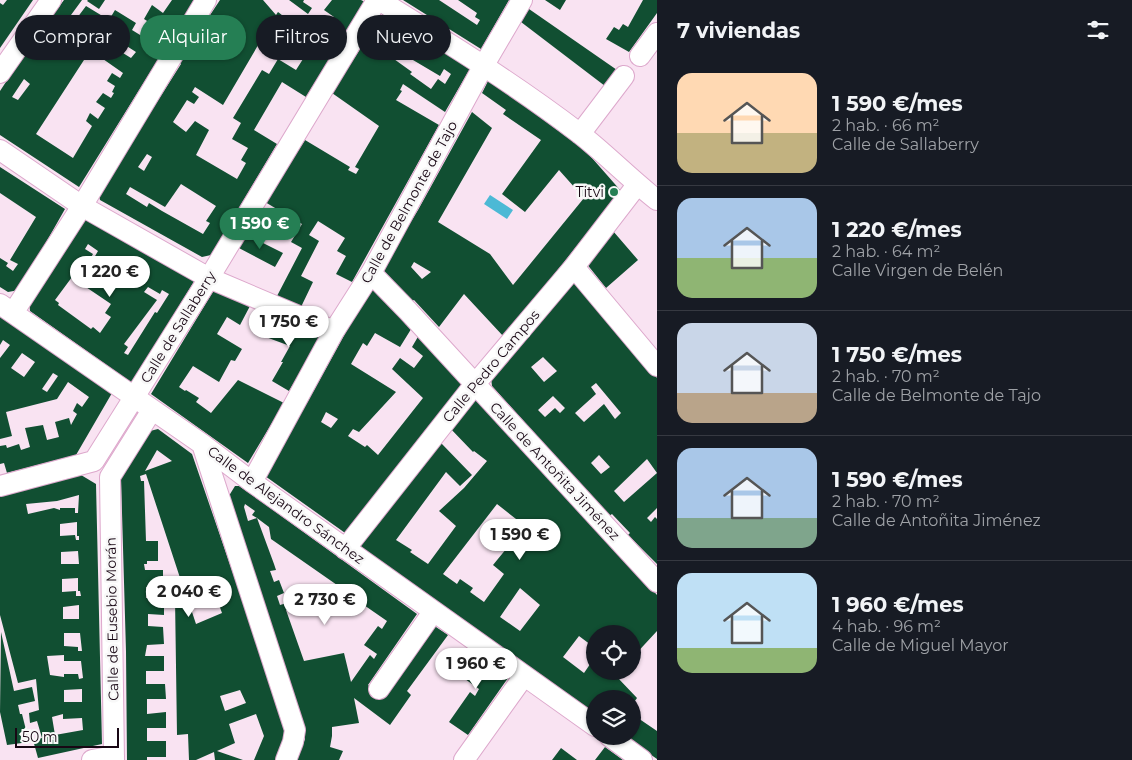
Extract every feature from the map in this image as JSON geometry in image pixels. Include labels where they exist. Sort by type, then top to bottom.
[{"type":"street","points":[[0,74],[51,0]]},
{"type":"street","points":[[6,308],[82,206],[206,0]]},
{"type":"street","points":[[378,0],[484,65],[580,134],[637,185],[657,200]]},
{"type":"street","name":"Calle de Sallaberry","points":[[94,461],[209,278],[378,0]]},
{"type":"street","name":"Calle de Belmonte de Tajo","points":[[252,482],[334,331],[371,273],[484,65],[522,0]]},
{"type":"street","points":[[640,56],[657,33]]},
{"type":"street","points":[[580,134],[624,76]]},
{"type":"street","points":[[0,150],[82,206],[209,278],[334,331]]},
{"type":"street","name":"Calle Pedro Campos","points":[[345,549],[475,384],[574,267],[637,185]]},
{"type":"street","points":[[574,267],[657,366]]},
{"type":"street","name":"Calle de Antoñita Jiménez","points":[[371,273],[657,582]]},
{"type":"street","name":"Calle de Alejandro Sánchez","points":[[6,308],[202,444],[345,549],[586,720]]},
{"type":"street","points":[[0,486],[94,461],[110,478],[152,410]]},
{"type":"street","points":[[202,444],[295,730],[293,742],[286,760]]},
{"type":"street","name":"Calle de Eusebio Morán","points":[[110,478],[114,758]]},
{"type":"street","points":[[379,689],[433,612]]},
{"type":"street","points":[[464,760],[524,676]]},
{"type":"street","points":[[621,745],[642,760]]},
{"type":"street","points":[[92,760],[114,758]]},
{"type":"water","points":[[490,195],[513,210],[507,219],[484,204]]},
{"type":"building","points":[[7,0],[33,0],[23,15],[15,15],[15,26],[0,48],[0,3],[3,5]]},
{"type":"building","points":[[64,0],[82,0],[71,15],[53,15]]},
{"type":"building","points":[[88,0],[105,0],[99,9]]},
{"type":"building","points":[[172,0],[195,0],[186,15],[146,15],[152,5],[163,13]]},
{"type":"building","points":[[220,0],[263,0],[276,15],[256,15],[256,49],[223,105],[195,87],[192,92],[199,97],[194,104],[187,100],[173,122],[186,132],[195,121],[209,130],[196,155],[237,179],[246,163],[241,160],[248,148],[232,139],[241,123],[233,118],[262,70],[269,74],[277,60],[296,70],[302,60],[329,60],[306,97],[282,82],[254,130],[277,144],[211,255],[202,257],[100,200],[98,192],[181,64],[179,62],[180,60],[246,60],[246,15],[210,15]],"holes":[[[147,154],[152,157],[144,171],[138,167]],[[181,184],[216,206],[206,221],[210,223],[203,234],[149,203],[147,207],[126,194],[130,187],[165,207]]]},
{"type":"building","points":[[289,0],[304,0],[303,2],[312,8],[308,14]]},
{"type":"building","points":[[332,0],[361,0],[365,2],[347,31],[347,15],[331,15],[324,10]]},
{"type":"building","points":[[403,0],[439,0],[477,25],[480,20],[475,17],[477,13],[458,0],[509,0],[481,49],[451,30],[451,15],[427,15]]},
{"type":"building","points":[[545,0],[566,0],[560,10]]},
{"type":"building","points":[[643,0],[657,0],[657,13],[629,52],[606,39],[614,27],[619,30],[623,24],[628,27]]},
{"type":"building","points":[[86,6],[101,15],[79,15]]},
{"type":"building","points":[[529,9],[617,70],[605,86],[521,22]]},
{"type":"building","points":[[115,10],[123,15],[112,15]]},
{"type":"building","points":[[130,19],[136,23],[132,30],[140,35],[140,60],[158,60],[79,187],[0,135],[0,91],[20,60],[84,60],[36,134],[73,158],[92,126],[86,121],[90,113],[98,119],[105,108],[96,102],[103,93],[111,98],[114,93],[112,92],[115,86],[107,81],[112,73],[120,78],[123,73],[104,60],[130,60],[130,57],[136,52],[130,48]],"holes":[[[24,79],[30,84],[18,100],[12,97]]]},
{"type":"building","points":[[357,54],[357,60],[395,60],[412,72],[410,74],[431,89],[438,79],[445,84],[451,74],[444,69],[440,76],[413,60],[451,60],[451,55],[471,67],[445,112],[403,84],[400,90],[402,91],[396,100],[439,125],[352,282],[336,274],[346,256],[337,251],[345,238],[318,221],[309,235],[319,241],[301,276],[313,282],[301,307],[277,296],[302,248],[291,242],[302,224],[265,202],[305,140],[350,167],[348,170],[356,174],[359,169],[355,167],[379,126],[332,93]]},
{"type":"building","points":[[489,79],[579,146],[621,191],[504,337],[464,294],[439,327],[382,269],[418,210],[472,112],[492,128],[438,222],[490,254],[513,285],[584,198],[559,170],[525,212],[502,194],[541,140],[503,114],[506,110],[482,93]],"holes":[[[414,262],[431,272],[422,279],[411,267]]]},
{"type":"building","points":[[0,167],[65,209],[19,290],[8,292],[0,287],[0,258],[8,263],[6,266],[13,271],[18,264],[10,260],[36,217],[0,193]]},
{"type":"building","points":[[83,218],[195,280],[132,383],[30,311],[29,301]],"holes":[[[88,244],[98,251],[91,263],[89,261],[93,254],[85,249]],[[75,273],[79,277],[77,281],[111,304],[105,313],[111,317],[100,333],[93,327],[91,329],[58,305],[59,303],[55,300]],[[148,287],[160,294],[162,290],[169,294],[157,313],[155,312],[128,355],[124,353],[128,347],[124,344],[157,300],[144,292]]]},
{"type":"building","points":[[613,231],[638,260],[606,288],[586,263]]},
{"type":"building","points":[[245,234],[283,253],[275,267],[237,247]]},
{"type":"building","points":[[576,277],[657,378],[657,473],[657,508],[647,518],[651,522],[655,517],[657,519],[657,564],[628,535],[630,533],[612,514],[609,516],[492,386],[491,377]],"holes":[[[543,357],[557,371],[544,382],[531,367]],[[596,383],[621,413],[615,419],[604,404],[584,422],[575,413],[596,394],[591,387]],[[553,396],[565,408],[560,413],[555,408],[545,417],[538,410]],[[599,455],[610,467],[601,474],[591,463]],[[647,459],[657,473],[624,502],[614,491]]]},
{"type":"building","points":[[375,287],[413,326],[400,347],[375,333],[367,346],[363,343],[351,364],[396,392],[359,432],[353,429],[348,436],[365,447],[367,445],[378,455],[423,398],[392,369],[400,358],[414,368],[423,356],[412,347],[419,335],[464,384],[348,535],[265,476],[369,290]],"holes":[[[326,412],[338,419],[331,428],[321,422]]]},
{"type":"building","points":[[214,290],[250,306],[240,325],[227,317],[217,334],[242,349],[235,361],[231,360],[219,382],[193,366],[179,387],[199,398],[196,402],[211,413],[238,380],[284,403],[248,463],[151,394]]},
{"type":"building","points":[[0,314],[112,393],[76,455],[7,473],[4,463],[0,464],[0,446],[6,445],[7,448],[19,444],[21,450],[30,447],[25,428],[43,425],[47,440],[59,437],[55,422],[69,418],[71,425],[77,414],[73,411],[77,403],[82,407],[89,397],[68,382],[57,399],[6,412],[12,436],[0,439],[0,358],[10,345],[3,340],[0,345]],"holes":[[[22,353],[35,362],[24,377],[11,368]],[[53,373],[58,376],[47,392],[42,389]]]},
{"type":"building","points":[[265,314],[321,337],[289,391],[272,381],[290,346],[255,333]]},
{"type":"building","points":[[474,394],[657,595],[657,631],[641,648],[641,625],[586,625],[586,641],[579,636],[563,657],[584,673],[586,670],[586,680],[620,680],[629,690],[586,690],[586,709],[359,548],[428,452],[441,443],[472,475],[460,486],[446,472],[396,540],[412,550],[410,552],[428,564],[456,526],[439,511],[464,488],[487,461],[473,452],[448,426]],"holes":[[[497,504],[525,526],[493,565],[504,574],[484,602],[470,592],[473,588],[460,579],[457,584],[443,574]],[[520,588],[540,605],[520,631],[500,617]]]},
{"type":"building","points":[[158,429],[192,454],[287,730],[281,760],[254,760],[264,736],[256,714],[229,724],[235,743],[217,751],[243,760],[215,760],[214,752],[196,760],[189,760],[188,734],[177,735],[175,598],[187,597],[196,624],[222,613],[210,580],[184,590],[146,474],[140,476],[141,481],[144,481],[146,541],[158,541],[158,561],[147,561],[147,564],[144,564],[145,570],[163,570],[163,587],[146,587],[146,598],[164,598],[164,615],[148,614],[148,626],[163,627],[164,644],[147,645],[145,656],[164,656],[164,671],[146,671],[146,684],[165,684],[166,699],[147,699],[147,714],[166,712],[166,728],[147,728],[147,741],[166,741],[166,757],[147,757],[147,760],[127,760],[121,478],[150,431]],"holes":[[[157,450],[172,461],[145,471]],[[240,690],[246,703],[225,711],[220,696]]]},
{"type":"building","points":[[81,475],[96,484],[102,744],[38,758],[33,740],[42,738],[37,721],[30,723],[29,713],[39,710],[36,679],[18,683],[0,615],[0,496]],"holes":[[[79,495],[78,513],[75,513],[75,508],[60,508],[60,510],[54,508],[28,514],[26,504],[57,501]],[[77,522],[77,536],[79,536],[79,540],[76,540],[75,535],[60,536],[60,524]],[[78,551],[79,564],[61,564],[61,552]],[[78,578],[78,591],[80,591],[81,596],[76,596],[76,591],[62,592],[62,579]],[[79,605],[79,619],[63,619],[63,607]],[[64,633],[80,633],[82,651],[78,651],[78,647],[64,646]],[[64,655],[64,661],[81,661],[83,678],[79,679],[78,674],[64,674],[64,677],[50,675],[47,656]],[[82,689],[82,702],[64,702],[64,690]],[[63,714],[63,719],[82,718],[83,730],[55,735],[52,717]]]},
{"type":"building","points":[[235,486],[239,486],[417,614],[368,685],[383,695],[433,625],[448,635],[407,691],[411,695],[390,725],[354,698],[359,723],[332,727],[330,747],[343,751],[339,760],[297,760],[305,739],[227,499]],"holes":[[[245,504],[255,511],[252,515],[257,518],[248,521],[244,507]],[[257,518],[269,527],[271,539],[337,585],[325,600],[334,614],[348,594],[387,621],[382,629],[378,626],[364,645],[377,654],[374,659],[370,655],[351,682],[344,653],[304,661],[286,610],[289,609],[287,603],[280,605],[277,596],[284,593],[279,580],[274,582],[270,571],[276,570]]]},
{"type":"building","points":[[1,632],[14,691],[32,687],[35,701],[18,705],[29,742],[7,745],[0,712]]},
{"type":"building","points":[[465,648],[508,678],[468,735],[449,722],[470,692],[475,696],[479,689],[451,669]]},
{"type":"building","points":[[641,720],[657,731],[657,759],[637,745],[641,745]]},
{"type":"building","points":[[605,747],[623,760],[595,760]]},
{"type":"building","points":[[561,748],[577,760],[552,760]]},
{"type":"place","name":"Titvi","points":[[614,192]]}]
